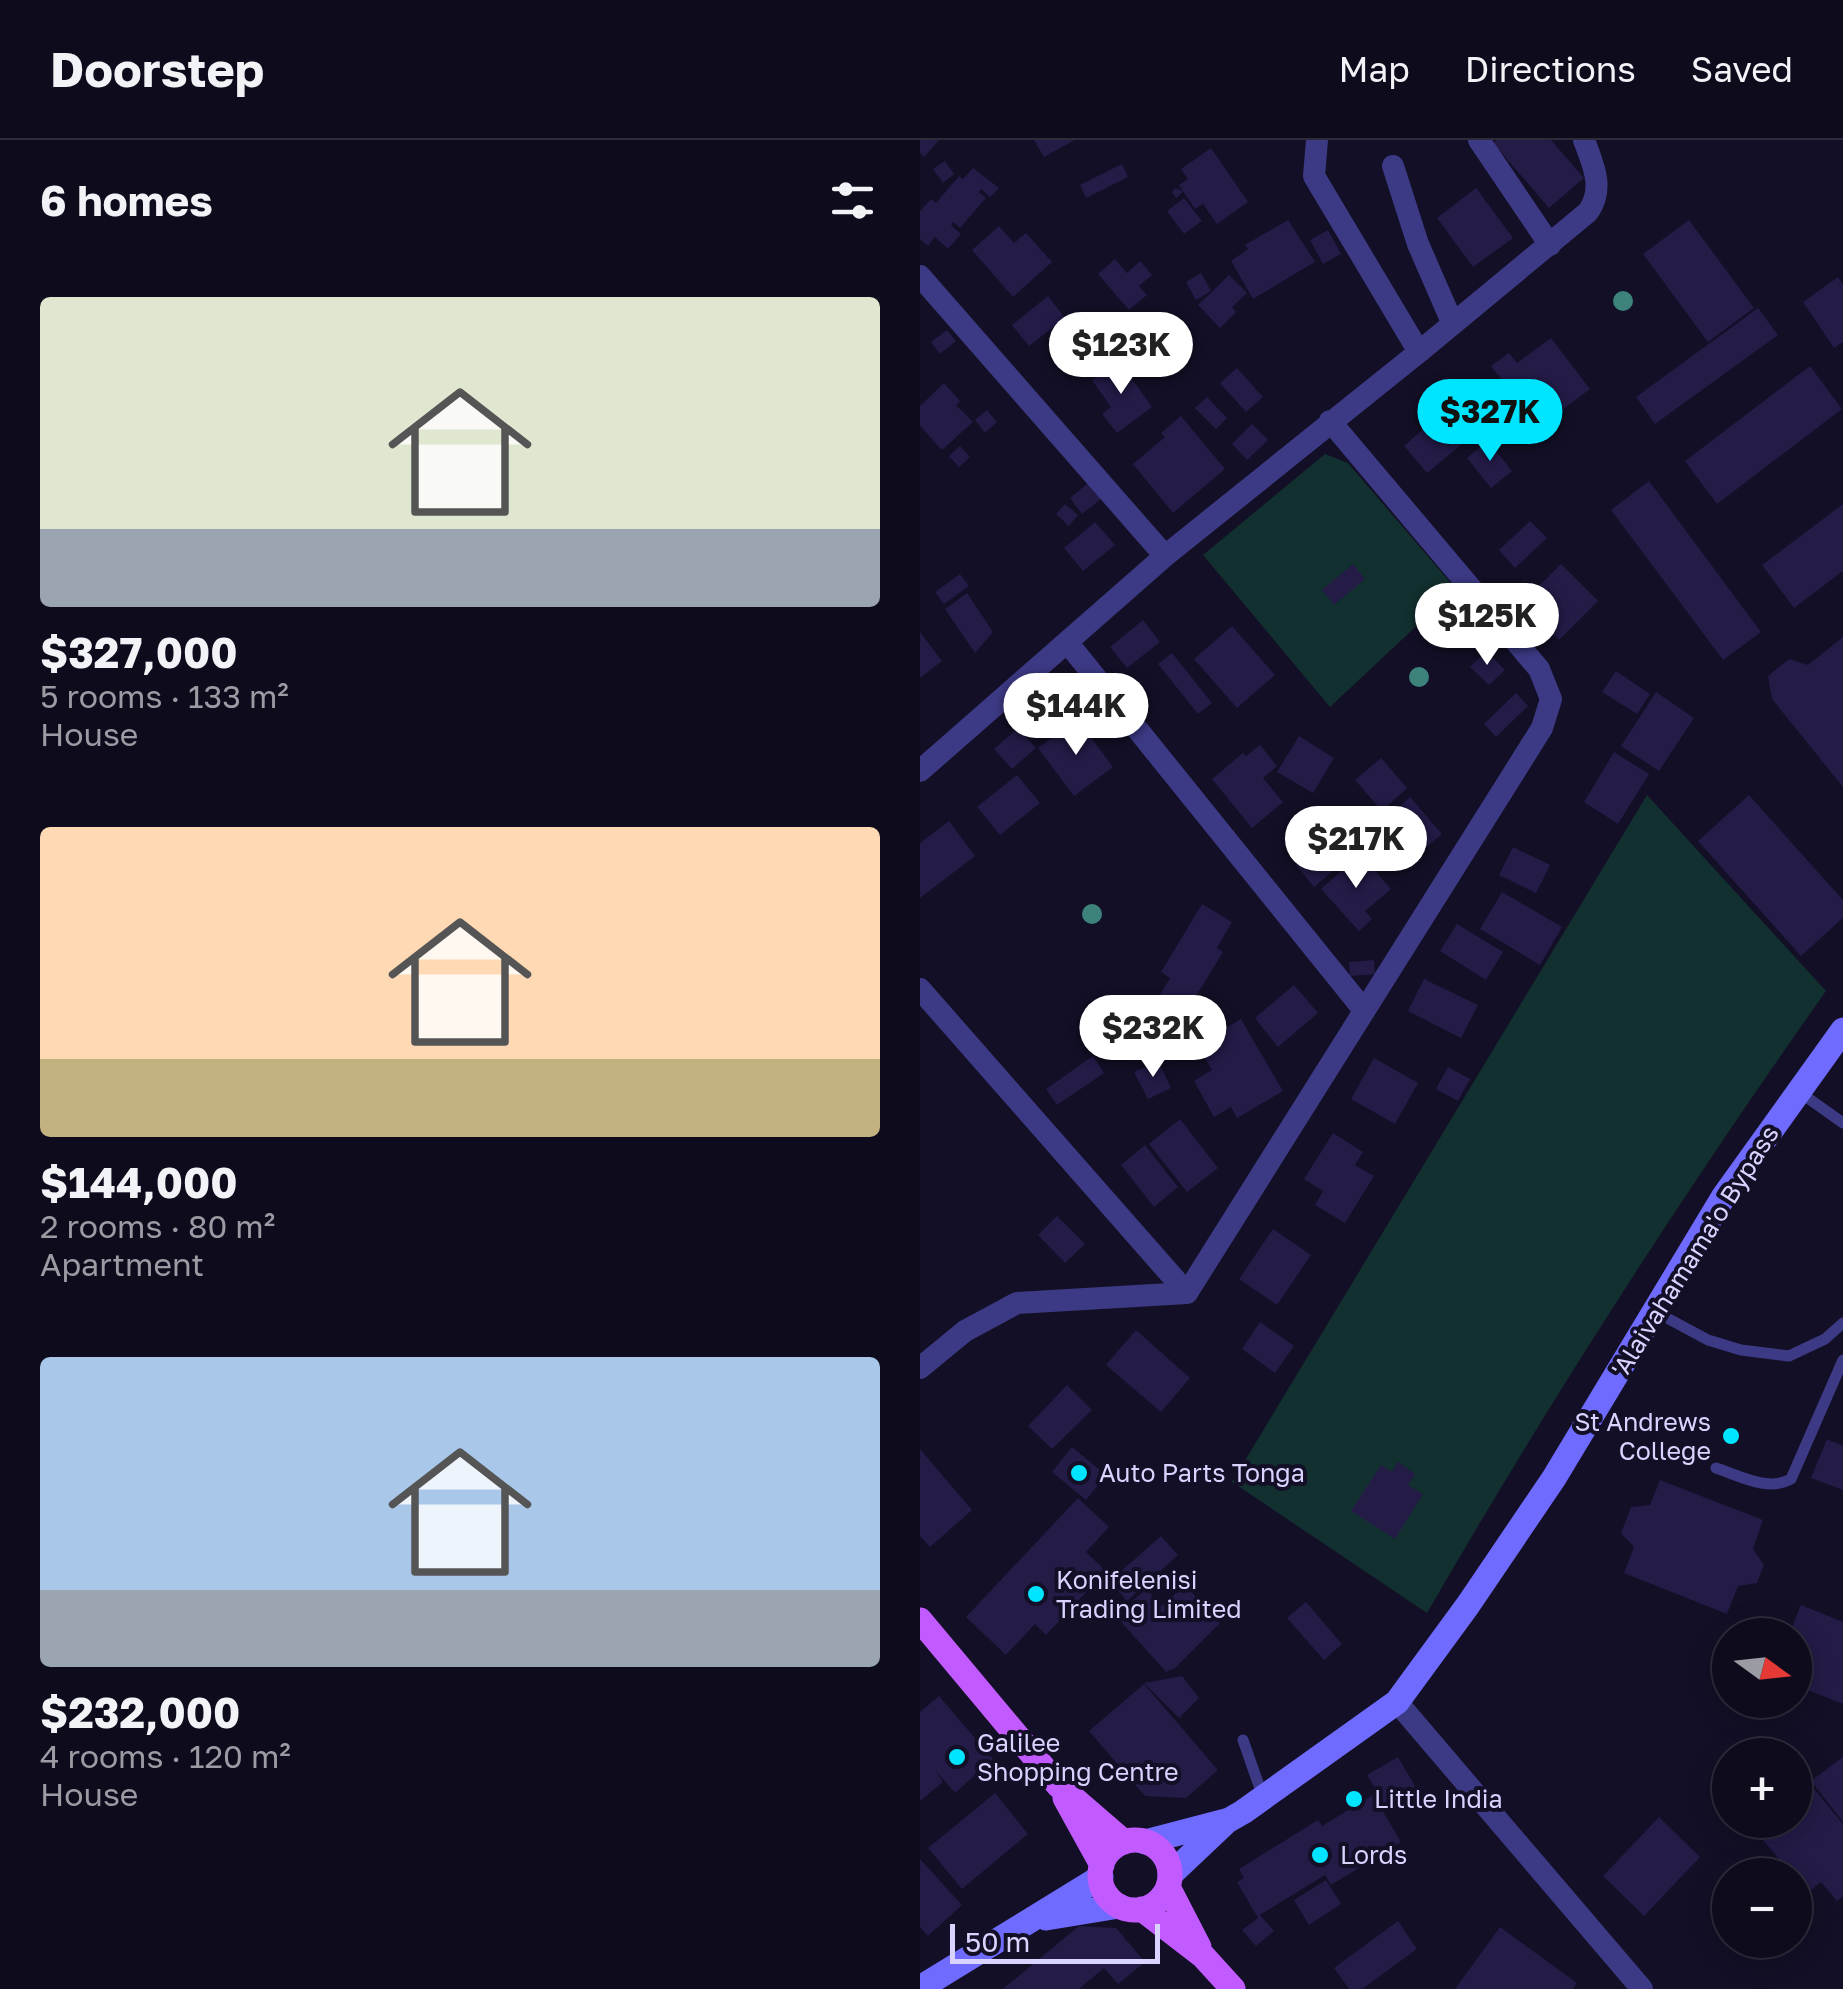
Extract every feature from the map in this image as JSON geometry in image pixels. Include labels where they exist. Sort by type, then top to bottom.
[{"type":"main road","name":"'Alaivahamama'o Bypass","points":[[1169,1881],[1229,1820],[1396,1702],[1554,1478],[1724,1196],[1843,1030]]},
{"type":"main road","points":[[920,1620],[1058,1785],[1101,1871],[1110,1899],[1131,1908],[1203,1956],[1233,1989]]},
{"type":"main road","points":[[1058,1785],[1135,1842],[1166,1857],[1169,1881],[1203,1956]]},
{"type":"main road","name":"'Alaivahamama'o Bypass","points":[[1135,1842],[1229,1820]]},
{"type":"main road","points":[[920,1988],[1036,1920],[1101,1871],[1107,1855],[1135,1842]]},
{"type":"main road","points":[[1036,1920],[1154,1905],[1169,1881]]},
{"type":"street","points":[[1317,140],[1314,176],[1419,352]]},
{"type":"street","points":[[1479,140],[1550,245]]},
{"type":"street","points":[[920,771],[1165,556],[1588,212],[1596,198],[1598,179],[1584,140]]},
{"type":"street","points":[[1393,166],[1418,244],[1452,322]]},
{"type":"street","points":[[920,276],[1165,556]]},
{"type":"street","points":[[1186,1292],[1542,728],[1551,698],[1540,669],[1330,421]]},
{"type":"street","points":[[1068,642],[1363,1009]]},
{"type":"street","points":[[920,989],[1186,1292]]},
{"type":"street","points":[[920,1368],[964,1331],[1017,1303],[1186,1292]]},
{"type":"street","points":[[1396,1702],[1642,1989]]},
{"type":"lane","points":[[1798,1091],[1843,1123]]},
{"type":"lane","points":[[1654,1311],[1708,1340],[1740,1350],[1789,1356],[1826,1338],[1843,1323]]},
{"type":"lane","points":[[1716,1468],[1768,1485],[1778,1486],[1791,1479],[1843,1360]]},
{"type":"lane","points":[[1243,1740],[1263,1798]]},
{"type":"green space","points":[[1325,454],[1348,463],[1456,589],[1330,707],[1203,555]]},
{"type":"green space","points":[[1647,795],[1826,991],[1619,1298],[1427,1613],[1232,1482]]},
{"type":"building","points":[[920,140],[939,140],[924,157]]},
{"type":"building","points":[[1034,140],[1075,140],[1044,157]]},
{"type":"building","points":[[1551,140],[1584,178],[1549,208],[1493,143]]},
{"type":"building","points":[[1211,148],[1248,202],[1217,224],[1203,204],[1195,209],[1179,185],[1188,179],[1181,169]]},
{"type":"building","points":[[945,161],[954,174],[943,183],[933,169]]},
{"type":"building","points":[[1122,164],[1128,177],[1086,198],[1080,185]]},
{"type":"building","points":[[973,168],[999,188],[990,197],[981,189],[979,192],[986,198],[960,228],[953,222],[951,225],[961,234],[948,249],[935,237],[928,246],[920,239],[920,211],[931,199],[936,203],[959,176],[963,179]]},
{"type":"building","points":[[1476,188],[1513,238],[1473,267],[1437,218]]},
{"type":"building","points":[[1184,198],[1202,221],[1184,234],[1167,211]]},
{"type":"building","points":[[1288,220],[1315,262],[1253,299],[1231,261],[1248,249],[1245,245]]},
{"type":"building","points":[[1689,220],[1754,308],[1708,342],[1643,254]]},
{"type":"building","points":[[999,226],[1014,243],[1026,233],[1052,262],[1013,297],[972,250]]},
{"type":"building","points":[[1328,230],[1341,254],[1323,264],[1310,240]]},
{"type":"building","points":[[1115,259],[1127,273],[1140,261],[1152,275],[1139,286],[1147,295],[1129,310],[1098,274]]},
{"type":"building","points":[[1201,273],[1211,291],[1196,300],[1186,282]]},
{"type":"building","points":[[1229,275],[1247,293],[1232,307],[1236,312],[1220,328],[1198,305]]},
{"type":"building","points":[[1838,277],[1843,285],[1843,342],[1834,348],[1803,302]]},
{"type":"building","points":[[1048,296],[1065,318],[1029,346],[1012,325]]},
{"type":"building","points":[[1758,308],[1778,335],[1655,424],[1636,397]]},
{"type":"building","points":[[947,330],[956,341],[940,354],[931,342]]},
{"type":"building","points":[[1551,338],[1590,389],[1517,444],[1480,395],[1501,379],[1491,366],[1509,353],[1517,363]]},
{"type":"building","points":[[1119,361],[1152,407],[1117,433],[1102,414],[1111,407],[1092,380]]},
{"type":"building","points":[[1810,366],[1842,409],[1717,504],[1685,461]]},
{"type":"building","points":[[1237,368],[1263,397],[1246,412],[1220,383]]},
{"type":"building","points":[[944,383],[960,401],[956,405],[973,422],[942,450],[920,426],[920,406]]},
{"type":"building","points":[[1207,397],[1227,418],[1216,429],[1195,408]]},
{"type":"building","points":[[987,410],[997,422],[985,433],[975,420]]},
{"type":"building","points":[[1181,416],[1225,469],[1173,513],[1133,464],[1165,437],[1161,433]]},
{"type":"building","points":[[1437,417],[1461,445],[1427,473],[1404,446]]},
{"type":"building","points":[[1252,424],[1268,440],[1247,460],[1232,444]]},
{"type":"building","points":[[1488,441],[1512,471],[1491,488],[1467,458]]},
{"type":"building","points":[[960,446],[970,457],[959,467],[949,456]]},
{"type":"building","points":[[1649,481],[1761,632],[1723,660],[1611,510]]},
{"type":"building","points":[[1088,483],[1101,499],[1082,514],[1070,498]]},
{"type":"building","points":[[1065,504],[1078,515],[1069,526],[1056,514]]},
{"type":"building","points":[[1843,504],[1843,571],[1794,608],[1762,565]]},
{"type":"building","points":[[1530,521],[1547,538],[1515,568],[1499,550]]},
{"type":"building","points":[[1095,522],[1115,545],[1083,571],[1064,548]]},
{"type":"building","points":[[1353,564],[1365,579],[1334,605],[1322,590]]},
{"type":"building","points":[[1561,564],[1598,601],[1559,640],[1522,603]]},
{"type":"building","points":[[960,574],[969,586],[944,604],[935,592]]},
{"type":"building","points":[[967,593],[993,632],[975,653],[945,609]]},
{"type":"building","points":[[1143,620],[1160,642],[1127,668],[1110,647]]},
{"type":"building","points":[[1232,626],[1275,675],[1237,708],[1194,659]]},
{"type":"building","points":[[920,632],[942,661],[920,678]]},
{"type":"building","points":[[1843,637],[1843,787],[1772,699],[1768,676],[1789,659],[1808,665]]},
{"type":"building","points":[[1486,651],[1505,670],[1489,685],[1470,667]]},
{"type":"building","points":[[1172,653],[1212,703],[1198,714],[1158,664]]},
{"type":"building","points":[[1616,671],[1650,694],[1637,714],[1602,692]]},
{"type":"building","points":[[1656,692],[1694,718],[1659,771],[1621,746]]},
{"type":"building","points":[[1516,693],[1528,706],[1496,737],[1484,724]]},
{"type":"building","points":[[1077,719],[1113,767],[1074,796],[1038,748]]},
{"type":"building","points":[[1018,728],[1036,748],[1012,769],[994,749]]},
{"type":"building","points":[[1299,736],[1334,758],[1313,793],[1277,772]]},
{"type":"building","points":[[1260,745],[1277,766],[1263,778],[1283,802],[1252,828],[1212,779],[1243,753],[1246,756]]},
{"type":"building","points":[[1614,752],[1649,774],[1618,824],[1584,802]]},
{"type":"building","points":[[1381,758],[1407,788],[1382,811],[1355,780]]},
{"type":"building","points":[[1017,775],[1040,803],[1000,835],[977,807]]},
{"type":"building","points":[[1749,795],[1843,900],[1843,918],[1801,956],[1698,841]]},
{"type":"building","points":[[1410,797],[1442,834],[1420,853],[1389,817]]},
{"type":"building","points":[[949,821],[975,856],[920,898],[920,843]]},
{"type":"building","points":[[1336,830],[1355,852],[1314,887],[1295,864]]},
{"type":"building","points":[[1513,847],[1550,865],[1536,893],[1499,875]]},
{"type":"building","points":[[1360,854],[1391,889],[1365,911],[1372,919],[1359,931],[1321,889]]},
{"type":"building","points":[[1502,892],[1562,927],[1540,965],[1480,929]]},
{"type":"building","points":[[1202,904],[1232,922],[1217,948],[1223,952],[1187,1011],[1160,995],[1170,978],[1161,972]]},
{"type":"building","points":[[1457,924],[1503,952],[1486,980],[1440,951]]},
{"type":"building","points":[[1374,960],[1375,974],[1350,976],[1349,962]]},
{"type":"building","points":[[1424,979],[1478,1005],[1461,1038],[1408,1011]]},
{"type":"building","points":[[1294,985],[1318,1013],[1278,1047],[1255,1018]]},
{"type":"building","points":[[1241,1019],[1283,1091],[1237,1118],[1231,1107],[1214,1117],[1194,1081],[1212,1070],[1197,1045]]},
{"type":"building","points":[[1093,1056],[1104,1073],[1057,1105],[1046,1089]]},
{"type":"building","points":[[1374,1058],[1418,1083],[1395,1124],[1351,1099]]},
{"type":"building","points":[[1158,1061],[1171,1088],[1148,1099],[1134,1072]]},
{"type":"building","points":[[1448,1067],[1470,1079],[1458,1101],[1436,1089]]},
{"type":"building","points":[[1180,1119],[1218,1168],[1187,1192],[1149,1144]]},
{"type":"building","points":[[1333,1133],[1363,1152],[1355,1165],[1374,1176],[1345,1223],[1315,1205],[1323,1191],[1304,1179]]},
{"type":"building","points":[[1145,1145],[1178,1187],[1154,1207],[1121,1165]]},
{"type":"building","points":[[1057,1216],[1085,1244],[1065,1263],[1038,1235]]},
{"type":"building","points":[[1273,1229],[1311,1255],[1277,1305],[1239,1279]]},
{"type":"building","points":[[1260,1322],[1294,1346],[1275,1373],[1242,1349]]},
{"type":"building","points":[[1136,1330],[1190,1378],[1161,1412],[1106,1365]]},
{"type":"building","points":[[1067,1385],[1092,1410],[1052,1449],[1028,1426]]},
{"type":"building","points":[[1827,1439],[1843,1446],[1843,1490],[1811,1478]]},
{"type":"building","name":"Auto Parts Tonga","points":[[1072,1447],[1106,1475],[1086,1500],[1052,1472]]},
{"type":"building","points":[[920,1449],[972,1510],[930,1547],[920,1536]]},
{"type":"building","points":[[1398,1462],[1415,1474],[1408,1485],[1423,1494],[1395,1539],[1351,1511],[1381,1465],[1392,1472]]},
{"type":"building","points":[[1660,1480],[1763,1520],[1753,1549],[1764,1565],[1757,1583],[1738,1586],[1727,1614],[1624,1573],[1634,1547],[1621,1533],[1631,1507],[1650,1505]]},
{"type":"building","name":"Konifelenisi Trading Limited","points":[[1078,1498],[1109,1527],[1086,1552],[1106,1571],[1046,1635],[1035,1624],[1006,1655],[966,1617]]},
{"type":"building","points":[[1161,1536],[1178,1555],[1127,1601],[1110,1581]]},
{"type":"building","points":[[1185,1585],[1220,1623],[1175,1668],[1166,1672],[1116,1616],[1146,1589],[1162,1606]]},
{"type":"building","points":[[1306,1602],[1342,1644],[1324,1660],[1287,1618]]},
{"type":"building","points":[[1801,1605],[1843,1622],[1843,1704],[1812,1692],[1812,1618],[1796,1618]]},
{"type":"building","points":[[1182,1676],[1199,1698],[1179,1718],[1144,1683]]},
{"type":"building","points":[[1144,1684],[1218,1770],[1186,1798],[1145,1796],[1089,1731]]},
{"type":"building","points":[[939,1696],[993,1759],[955,1793],[936,1771],[943,1782],[920,1801],[920,1712]]},
{"type":"building","points":[[1398,1757],[1418,1791],[1388,1810],[1367,1775]]},
{"type":"building","points":[[1843,1757],[1843,1822],[1812,1782]]},
{"type":"building","points":[[1812,1786],[1843,1824],[1843,1896],[1837,1901],[1821,1882],[1812,1889],[1812,1858],[1778,1858],[1761,1838],[1812,1838]]},
{"type":"building","points":[[995,1793],[1028,1834],[962,1889],[928,1848]]},
{"type":"building","name":"Lords","points":[[1373,1795],[1401,1842],[1331,1885],[1325,1875],[1260,1915],[1274,1931],[1256,1946],[1242,1930],[1258,1918],[1237,1882],[1244,1878],[1239,1869],[1318,1820],[1322,1826]]},
{"type":"building","points":[[1659,1817],[1700,1857],[1644,1916],[1603,1876]]},
{"type":"building","points":[[920,1859],[962,1905],[928,1936],[920,1927]]},
{"type":"building","points":[[1326,1880],[1341,1904],[1309,1925],[1294,1900]]},
{"type":"building","points":[[1398,1921],[1417,1949],[1362,1989],[1349,1989],[1334,1968]]},
{"type":"building","points":[[1079,1926],[1116,1928],[1145,1962],[1118,1984],[1104,1968],[1079,1989],[1003,1989]]},
{"type":"building","points":[[1500,1927],[1577,1983],[1573,1989],[1455,1989]]},
{"type":"place","name":"St Andrews College","points":[[1731,1436]]},
{"type":"place","name":"Auto Parts Tonga","points":[[1079,1473]]},
{"type":"place","name":"Konifelenisi Trading Limited","points":[[1036,1594]]},
{"type":"place","name":"Galilee Shopping Centre","points":[[957,1757]]},
{"type":"place","name":"Little India","points":[[1354,1799]]},
{"type":"place","name":"Lords","points":[[1320,1855]]}]
